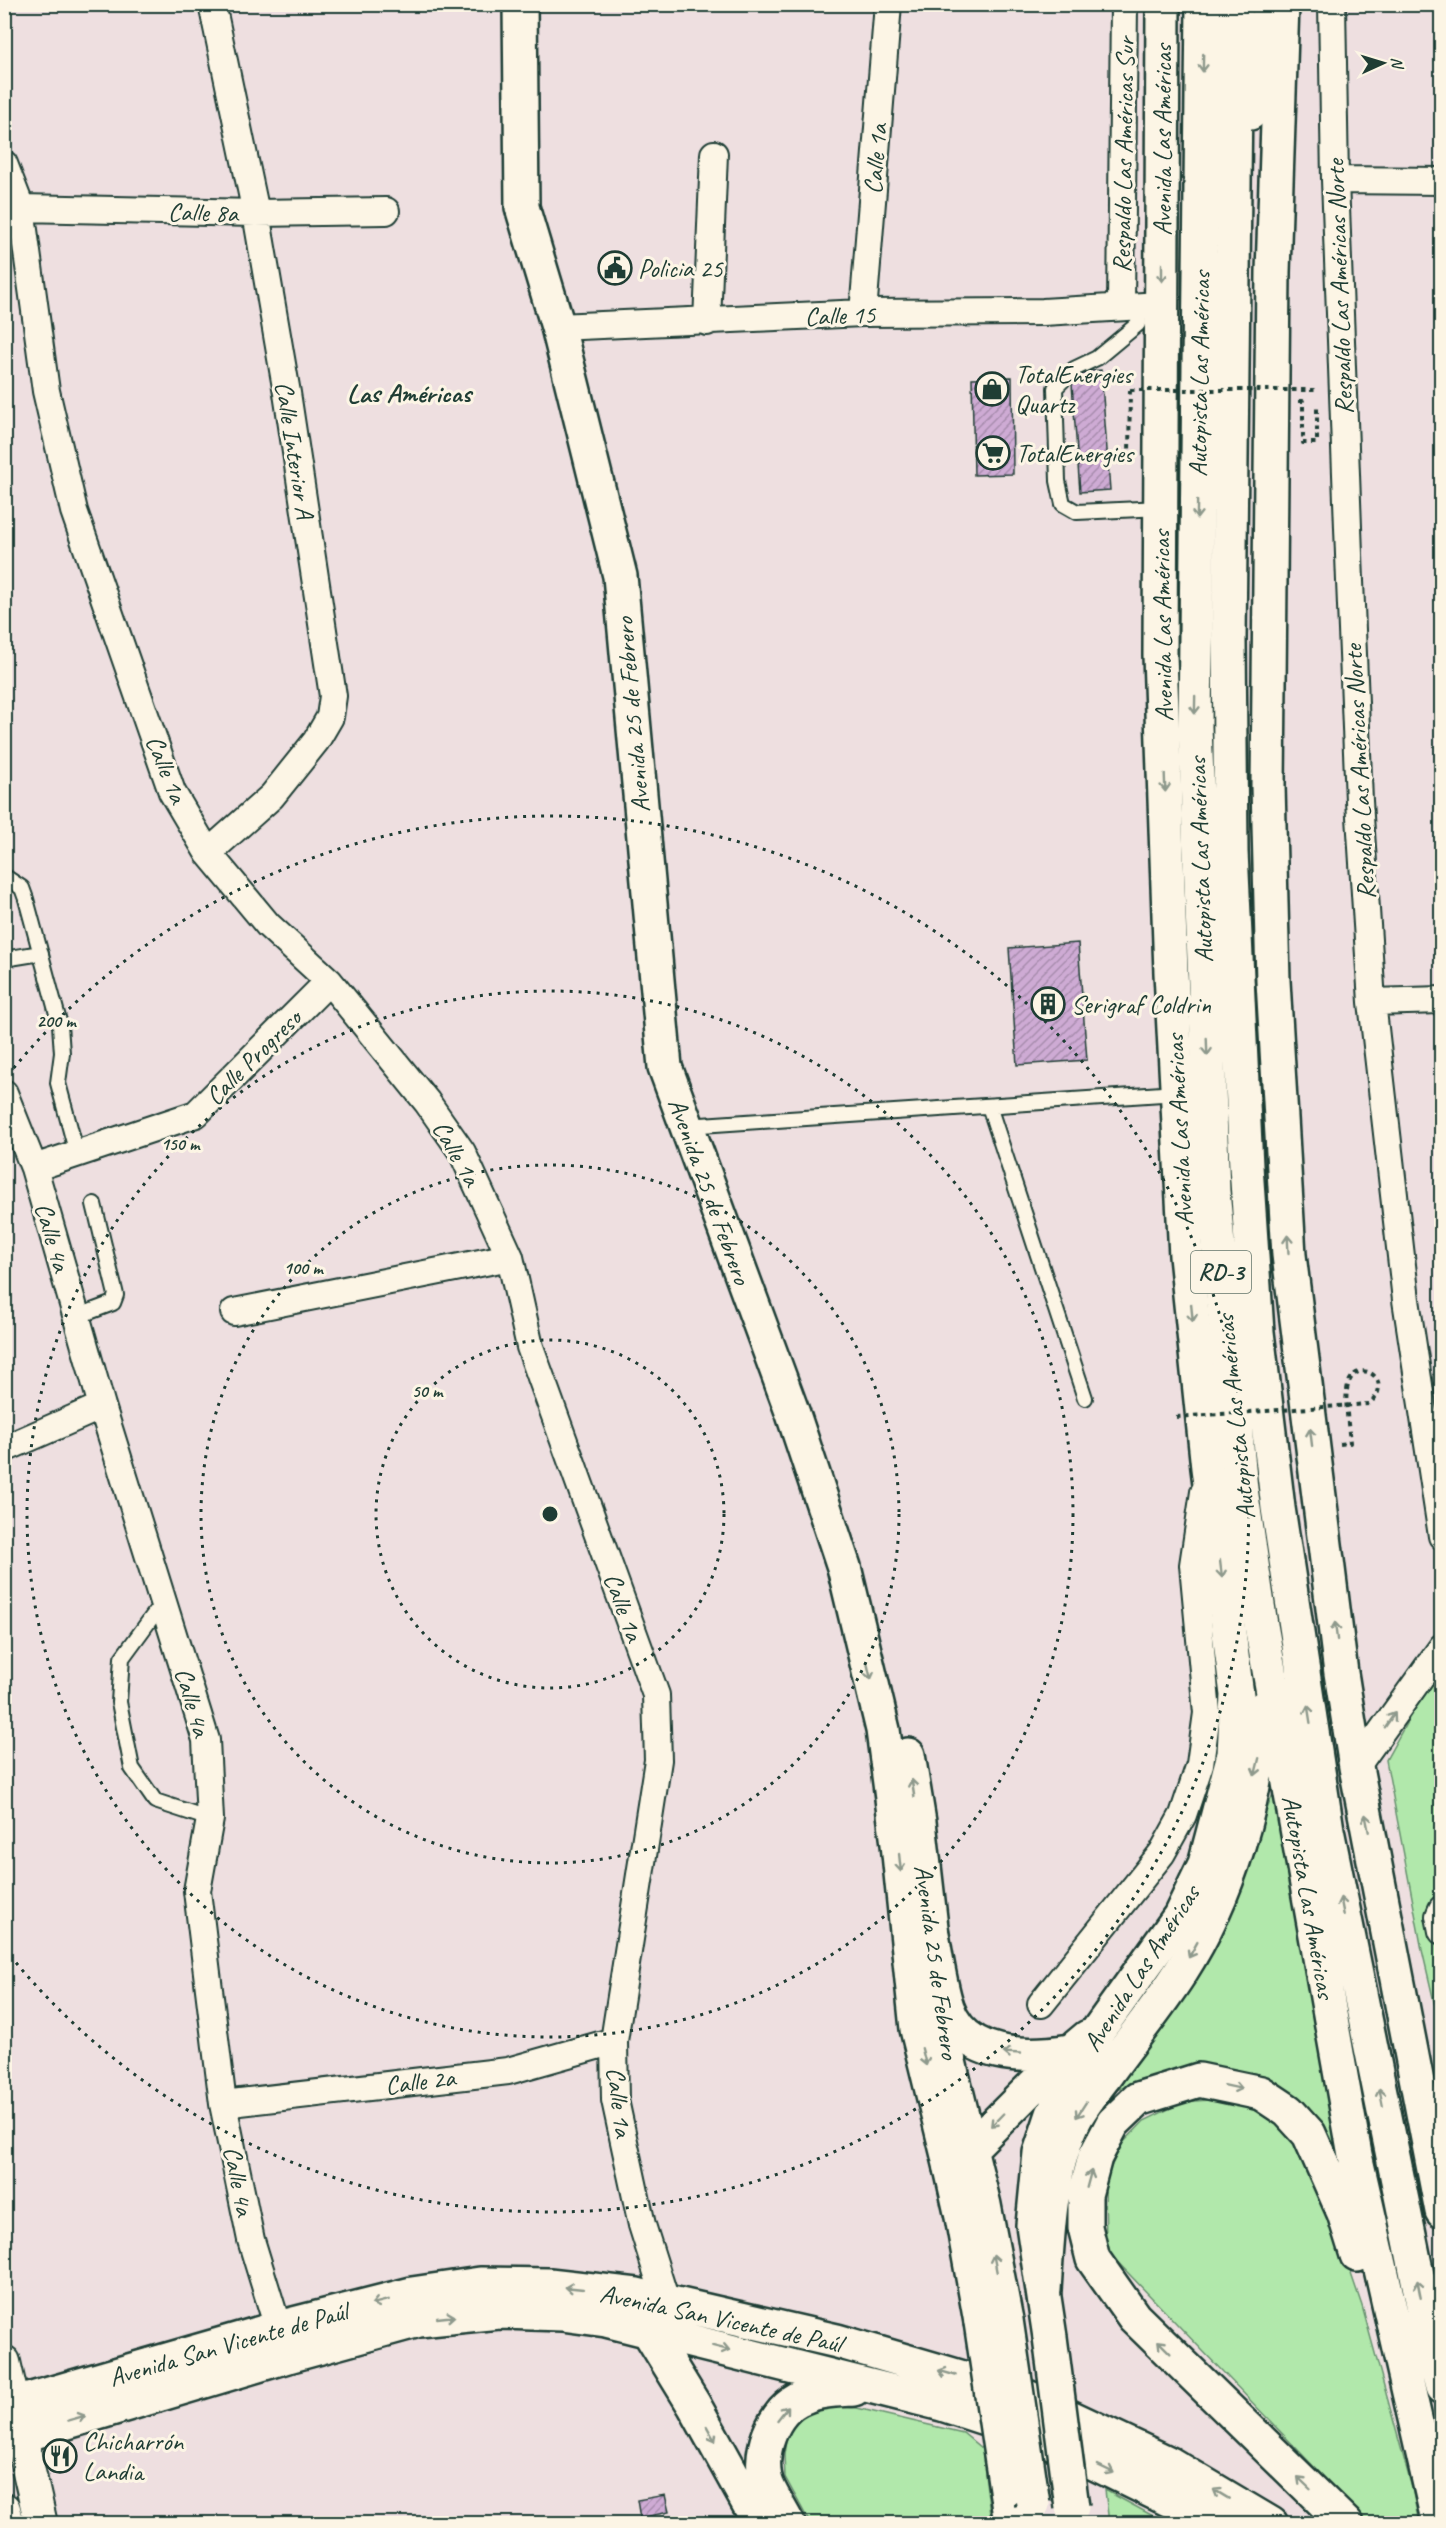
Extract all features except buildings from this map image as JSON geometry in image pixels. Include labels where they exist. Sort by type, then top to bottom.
[{"type":"main road","name":"Avenida 25 de Febrero","points":[[520,4],[522,207],[558,327],[620,576],[665,1067],[793,1414],[844,1567],[883,1730],[898,1844],[917,2029],[960,2158],[984,2205],[993,2321],[1022,2510]]},
{"type":"main road","name":"Avenida Las Américas","points":[[1077,2518],[1033,2225],[1040,2153],[1053,2114],[1099,2029],[1180,1916],[1205,1864],[1234,1754],[1237,1695],[1208,1468],[1186,1256],[1177,1094],[1160,655],[1161,508],[1141,306],[1163,4]]},
{"type":"main road","name":"Autopista Las Américas","points":[[1203,4],[1195,727],[1213,1191],[1241,1489],[1261,1625],[1355,2155],[1438,2522]]},
{"type":"main road","name":"Autopista Las Américas","points":[[1236,4],[1229,640],[1231,852],[1246,1166],[1257,1332],[1278,1508],[1327,1830],[1431,2344],[1442,2387]]},
{"type":"main road","points":[[1234,201],[1271,4]]},
{"type":"main road","points":[[1282,4],[1273,272],[1268,774],[1273,981],[1289,1255],[1338,1649],[1356,1767],[1442,2211]]},
{"type":"main road","name":"Avenida 25 de Febrero","points":[[793,1414],[874,1604],[901,1708],[919,1822],[960,2158]]},
{"type":"main road","points":[[1044,2290],[1049,2223],[1060,2159],[1076,2117],[1179,1974],[1212,1916],[1233,1864],[1260,1753],[1264,1700],[1261,1625]]},
{"type":"main road","points":[[1377,1875],[1431,2080],[1442,2102]]},
{"type":"main road","points":[[931,1929],[947,2008],[959,2029],[976,2043],[996,2052],[1047,2055],[1070,2051]]},
{"type":"main road","points":[[960,2158],[1070,2051],[1099,2029]]},
{"type":"main road","points":[[1346,2523],[1134,2317],[1093,2259],[1085,2227],[1085,2194],[1095,2157],[1113,2123],[1138,2099],[1199,2080],[1261,2093],[1288,2110],[1310,2134],[1344,2212],[1438,2522]]},
{"type":"main road","name":"Avenida San Vicente de Paúl","points":[[13,2439],[412,2294],[480,2284],[549,2285],[651,2298],[837,2341],[1025,2396],[1170,2464],[1271,2523]]},
{"type":"main road","name":"Avenida San Vicente de Paúl","points":[[9,2405],[283,2342],[419,2320],[500,2312],[562,2314],[606,2320],[942,2404],[1037,2435],[1178,2504],[1211,2523]]},
{"type":"main road","points":[[663,2334],[767,2486],[788,2523]]},
{"type":"main road","points":[[663,2334],[694,2405],[760,2523]]},
{"type":"main road","points":[[767,2486],[763,2466],[769,2433],[787,2407],[802,2397],[818,2392],[873,2387]]},
{"type":"street","name":"Calle Interior A","points":[[208,853],[272,796],[316,741],[330,717],[333,696],[287,393],[256,213],[212,4]]},
{"type":"street","name":"Calle 1a","points":[[863,313],[888,4]]},
{"type":"street","name":"Respaldo Las Américas Sur","points":[[1124,4],[1141,306]]},
{"type":"street","name":"Respaldo Las Américas Norte","points":[[1332,4],[1335,180],[1359,801],[1372,1002],[1406,1300],[1442,1536]]},
{"type":"street","points":[[707,322],[714,154]]},
{"type":"street","name":"Calle 1a","points":[[4,164],[21,208],[46,392],[74,511],[172,792],[208,853],[268,925],[329,981],[427,1102],[462,1152],[510,1257],[530,1347],[656,1695],[658,1761],[614,2041],[615,2100],[642,2225],[651,2298],[663,2334]]},
{"type":"street","points":[[1335,180],[1442,181]]},
{"type":"street","name":"Calle 8a","points":[[21,208],[256,213],[386,211]]},
{"type":"street","name":"Calle 15","points":[[558,327],[707,322],[863,313],[1043,312],[1141,306]]},
{"type":"street","name":"Calle Progreso","points":[[34,1168],[196,1114],[329,981]]},
{"type":"street","points":[[1372,1002],[1442,1000]]},
{"type":"street","name":"Calle 4a","points":[[4,1093],[34,1168],[102,1406],[206,1740],[210,1819],[197,1891],[223,2104],[251,2240],[283,2342]]},
{"type":"street","points":[[234,1311],[510,1257]]},
{"type":"street","points":[[4,1449],[102,1406]]},
{"type":"street","points":[[1041,2004],[1162,1853],[1183,1815],[1200,1764],[1207,1713],[1193,1565],[1208,1468]]},
{"type":"street","points":[[1356,1767],[1442,1647]]},
{"type":"street","points":[[1442,1909],[1439,1916],[1442,1931]]},
{"type":"street","name":"Calle 2a","points":[[223,2104],[508,2071],[614,2041]]},
{"type":"street","points":[[4,2362],[13,2439],[41,2523]]},
{"type":"street","points":[[4,2508],[8,2523]]},
{"type":"lane","points":[[1141,306],[1138,324],[1097,358],[1074,369],[1055,388],[1058,481],[1063,504],[1077,512],[1161,508]]},
{"type":"lane","points":[[4,876],[22,888],[60,1025],[62,1053],[58,1083],[77,1154]]},
{"type":"lane","points":[[4,959],[41,953]]},
{"type":"lane","points":[[686,1126],[1177,1094]]},
{"type":"lane","points":[[989,1106],[1085,1398]]},
{"type":"lane","points":[[76,1317],[113,1303],[116,1295],[94,1204]]},
{"type":"lane","points":[[163,1602],[122,1658],[118,1702],[132,1768],[155,1801],[210,1819]]},
{"type":"path","points":[[1130,390],[1317,390],[1317,443],[1303,443],[1303,401]]},
{"type":"path","points":[[1176,1417],[1369,1404],[1377,1398],[1379,1389],[1378,1380],[1372,1373],[1362,1371],[1354,1375],[1348,1384],[1350,1443]]},
{"type":"green space","points":[[1435,1671],[1442,1716],[1441,2032],[1422,1950],[1386,1760]]},
{"type":"green space","points":[[1275,1789],[1354,2185],[1309,2107],[1253,2080],[1136,2084],[1119,2089],[1148,2035],[1206,1962]]},
{"type":"green space","points":[[1222,2099],[1284,2121],[1325,2197],[1362,2306],[1412,2488],[1419,2523],[1368,2523],[1106,2250],[1105,2181],[1120,2146],[1144,2121],[1183,2102]]},
{"type":"green space","points":[[812,2406],[857,2408],[963,2433],[982,2449],[991,2523],[810,2523],[785,2477],[784,2455],[788,2425]]},
{"type":"green space","points":[[1105,2490],[1166,2523],[1109,2523]]},
{"type":"place","name":"Policia 25","points":[[615,268]]},
{"type":"place","name":"TotalEnergies Quartz","points":[[992,389]]},
{"type":"place","name":"TotalEnergies","points":[[993,453]]},
{"type":"place","name":"Serigraf Coldrin","points":[[1048,1004]]},
{"type":"place","name":"Chicharrón Landia","points":[[60,2456]]},
{"type":"district","name":"Las Américas","points":[[409,393]]}]
